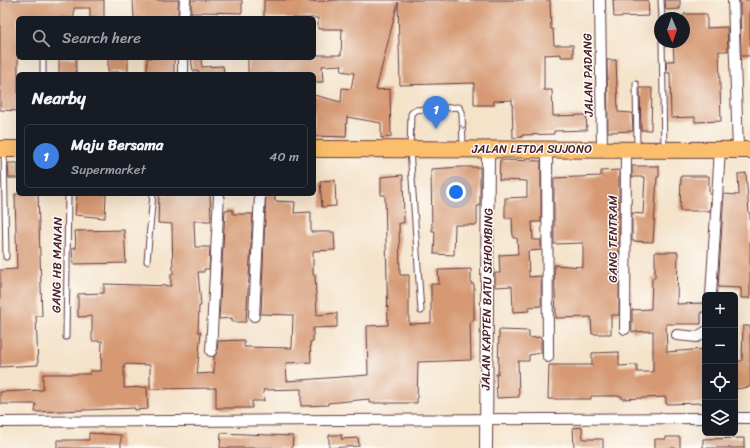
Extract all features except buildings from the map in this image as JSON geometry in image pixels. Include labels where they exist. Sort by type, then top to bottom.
[{"type":"highway","name":"JALAN LETDA SUJONO","points":[[316,149],[744,150]]},
{"type":"street","points":[[184,16],[185,0]]},
{"type":"street","name":"JALAN PADANG","points":[[600,0],[602,149]]},
{"type":"street","points":[[733,0],[744,150]]},
{"type":"street","points":[[183,60],[183,72]]},
{"type":"street","name":"JALAN KAPTEN BATU SIHOMBING","points":[[486,448],[488,149]]},
{"type":"street","points":[[547,149],[548,357]]},
{"type":"street","name":"GANG TENTRAM","points":[[625,329],[631,149]]},
{"type":"street","points":[[711,292],[720,150]]},
{"type":"street","points":[[211,350],[219,196]]},
{"type":"street","points":[[254,316],[260,196]]},
{"type":"street","points":[[676,335],[697,337],[702,334]]},
{"type":"street","points":[[0,422],[486,418],[702,418]]},
{"type":"street","points":[[738,418],[750,418]]},
{"type":"lane","points":[[661,0],[662,12]]},
{"type":"lane","points":[[662,48],[664,149]]},
{"type":"lane","points":[[43,60],[43,72]]},
{"type":"lane","points":[[631,149],[636,84]]},
{"type":"lane","points":[[421,312],[410,149],[410,115],[412,112],[457,106],[462,112],[464,149]]},
{"type":"lane","points":[[6,257],[7,149]]},
{"type":"lane","name":"GANG HB MANAN","points":[[66,337],[68,196]]},
{"type":"lane","points":[[147,261],[153,196]]},
{"type":"place","name":"Maju Bersama","points":[[436,129]]}]
